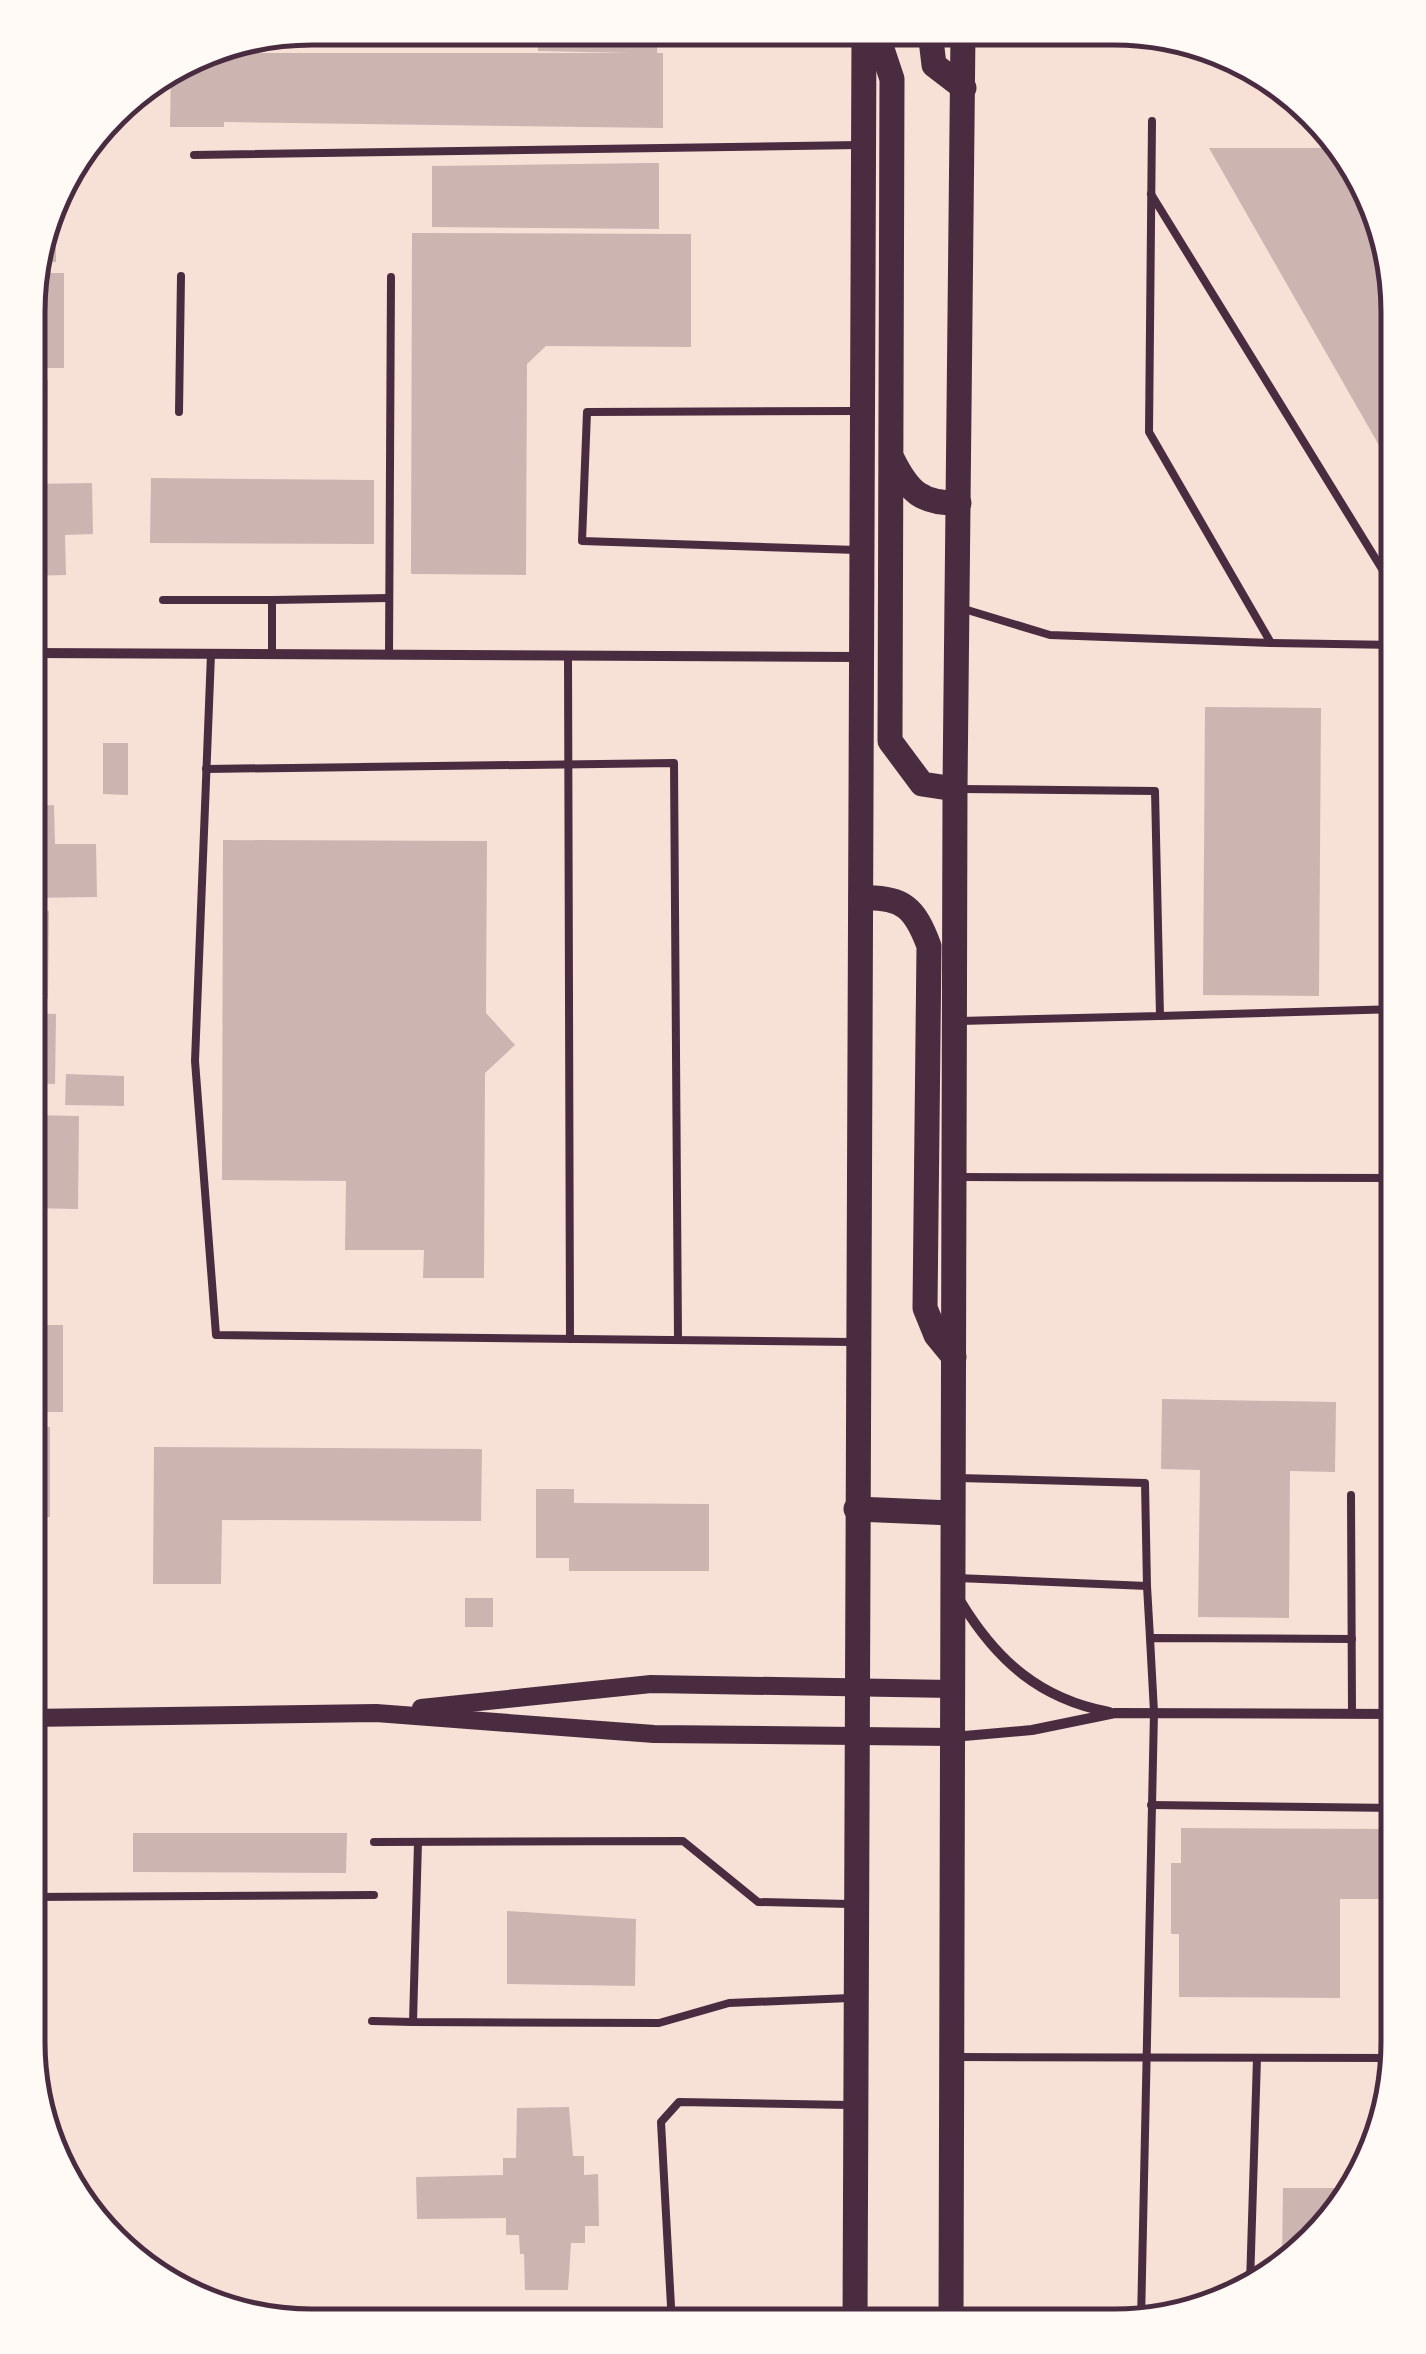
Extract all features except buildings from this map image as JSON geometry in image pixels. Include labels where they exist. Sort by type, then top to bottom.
[{"type":"main road","points":[[854,2309],[864,45]]},
{"type":"main road","points":[[881,45],[892,80],[890,742],[922,784],[954,789]]},
{"type":"main road","points":[[932,45],[934,65],[964,88]]},
{"type":"main road","points":[[950,2309],[954,789],[963,45]]},
{"type":"main road","points":[[891,456],[905,484],[920,498],[959,503]]},
{"type":"main road","points":[[860,898],[886,896],[903,904],[919,920],[929,946],[926,1308],[936,1335],[954,1357]]},
{"type":"main road","points":[[856,1510],[952,1512]]},
{"type":"street","points":[[45,653],[862,657]]},
{"type":"street","points":[[952,1583],[976,1628],[1014,1671],[1074,1706],[1115,1713]]},
{"type":"street","points":[[376,1713],[651,1684],[952,1689]]},
{"type":"street","points":[[45,1718],[376,1713],[654,1734],[952,1738],[1032,1730],[1115,1713],[1380,1714]]},
{"type":"lane","points":[[1152,121],[1148,432],[1270,643]]},
{"type":"lane","points":[[194,155],[863,145]]},
{"type":"lane","points":[[1151,194],[1381,567]]},
{"type":"lane","points":[[179,412],[180,276]]},
{"type":"lane","points":[[388,655],[391,278]]},
{"type":"lane","points":[[862,550],[582,542],[587,412],[863,411]]},
{"type":"lane","points":[[162,600],[389,598]]},
{"type":"lane","points":[[272,600],[272,654]]},
{"type":"lane","points":[[957,607],[1050,635],[1381,645]]},
{"type":"lane","points":[[211,654],[196,1061],[216,1336],[858,1342]]},
{"type":"lane","points":[[568,656],[570,1339]]},
{"type":"lane","points":[[206,769],[674,763],[678,1340]]},
{"type":"lane","points":[[954,789],[1155,791],[1160,1016]]},
{"type":"lane","points":[[956,1021],[1381,1010]]},
{"type":"lane","points":[[954,1176],[1381,1178]]},
{"type":"lane","points":[[953,1478],[1145,1483],[1154,1712],[1141,2307]]},
{"type":"lane","points":[[1351,1495],[1352,1714]]},
{"type":"lane","points":[[952,1583],[1148,1586]]},
{"type":"lane","points":[[1150,1638],[1352,1639]]},
{"type":"lane","points":[[1151,1805],[1380,1808]]},
{"type":"lane","points":[[374,1842],[684,1841],[758,1902],[854,1904]]},
{"type":"lane","points":[[413,2022],[418,1842]]},
{"type":"lane","points":[[45,1896],[374,1895]]},
{"type":"lane","points":[[372,2021],[659,2022],[729,2003],[854,1998]]},
{"type":"lane","points":[[951,2057],[1380,2058]]},
{"type":"lane","points":[[1250,2271],[1257,2058]]},
{"type":"lane","points":[[671,2309],[661,2122],[679,2102],[854,2105]]}]
